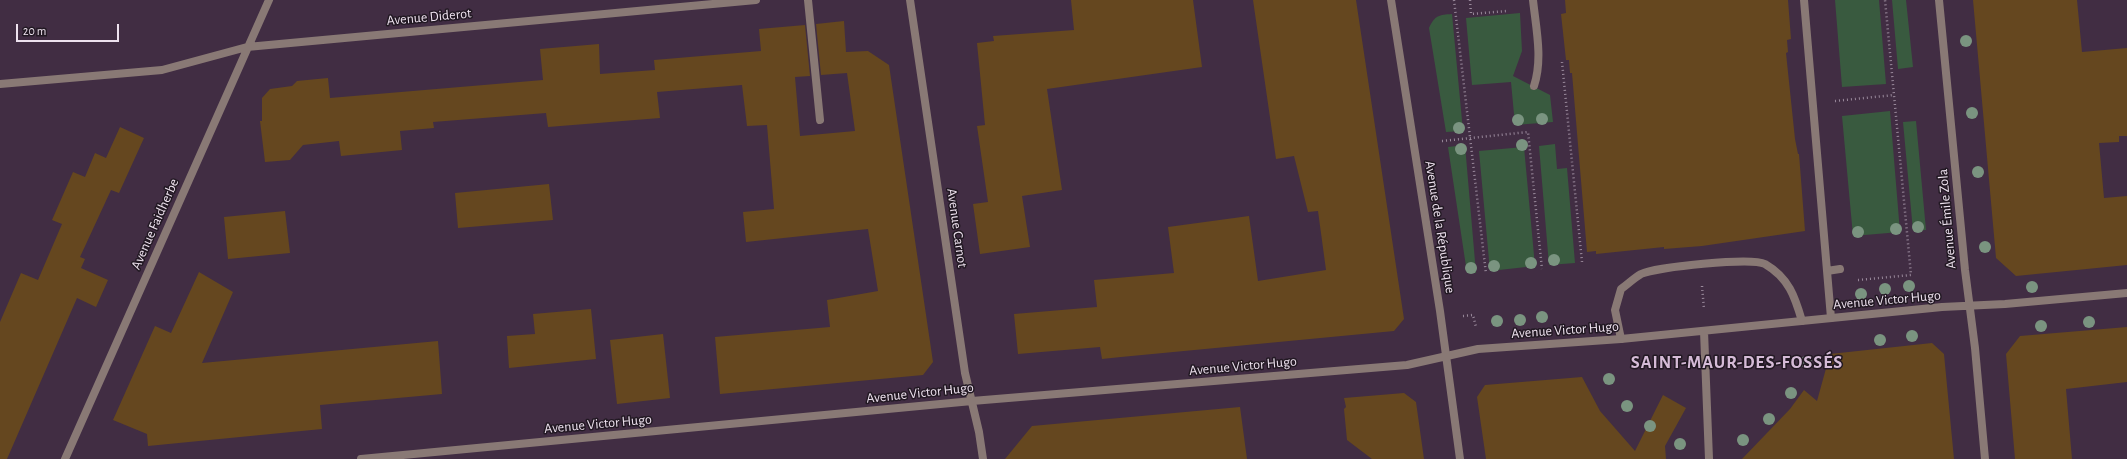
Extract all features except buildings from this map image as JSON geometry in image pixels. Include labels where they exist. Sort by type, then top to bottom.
[{"type":"street","name":"Avenue Faidherbe","points":[[65,459],[269,0]]},
{"type":"street","name":"Avenue Diderot","points":[[0,84],[162,70],[247,47],[756,0]]},
{"type":"street","points":[[808,0],[820,120]]},
{"type":"street","name":"Avenue Carnot","points":[[910,0],[965,373],[983,459]]},
{"type":"street","name":"Avenue de la République","points":[[1391,0],[1460,459]]},
{"type":"street","points":[[1533,0],[1538,59],[1537,77],[1534,86]]},
{"type":"street","points":[[1804,0],[1831,318]]},
{"type":"street","name":"Avenue Émile Zola","points":[[1939,0],[1985,459]]},
{"type":"street","points":[[1620,339],[1616,310],[1621,289],[1642,274],[1680,266],[1743,261],[1764,263],[1782,277],[1793,292],[1802,321]]},
{"type":"street","points":[[1827,271],[1840,269]]},
{"type":"street","name":"Avenue Victor Hugo","points":[[361,459],[972,401],[1407,365],[1478,349],[1620,339],[1831,318],[2127,294]]},
{"type":"street","points":[[1704,331],[1709,459]]},
{"type":"path","points":[[1454,0],[1486,274]]},
{"type":"path","points":[[1470,0],[1471,14],[1507,11]]},
{"type":"path","points":[[1857,280],[1912,275],[1885,0]]},
{"type":"path","points":[[1562,56],[1582,262]]},
{"type":"path","points":[[1834,93],[1835,107]]},
{"type":"path","points":[[1834,101],[1894,95]]},
{"type":"path","points":[[1442,141],[1528,132],[1542,269]]},
{"type":"path","points":[[1702,286],[1703,298]]},
{"type":"path","points":[[1460,317],[1473,315],[1476,328]]},
{"type":"green space","points":[[1835,0],[1879,0],[1886,84],[1842,87]]},
{"type":"green space","points":[[1892,0],[1906,0],[1913,67],[1898,69]]},
{"type":"green space","points":[[1520,13],[1522,51],[1513,76],[1550,95],[1553,122],[1515,125],[1511,82],[1472,85],[1466,18]]},
{"type":"green space","points":[[1452,14],[1463,131],[1446,132],[1429,28],[1433,20],[1438,16]]},
{"type":"green space","points":[[1890,111],[1900,232],[1853,236],[1842,116]]},
{"type":"green space","points":[[1916,121],[1926,230],[1913,231],[1903,122]]},
{"type":"green space","points":[[1555,144],[1557,169],[1567,168],[1575,263],[1549,265],[1539,146]]},
{"type":"green space","points":[[1465,145],[1476,273],[1467,273],[1448,147]]},
{"type":"green space","points":[[1524,147],[1535,266],[1490,271],[1479,151]]},
{"type":"district","name":"SAINT-MAUR-DES-FOSSÉS","points":[[1737,363]]}]
